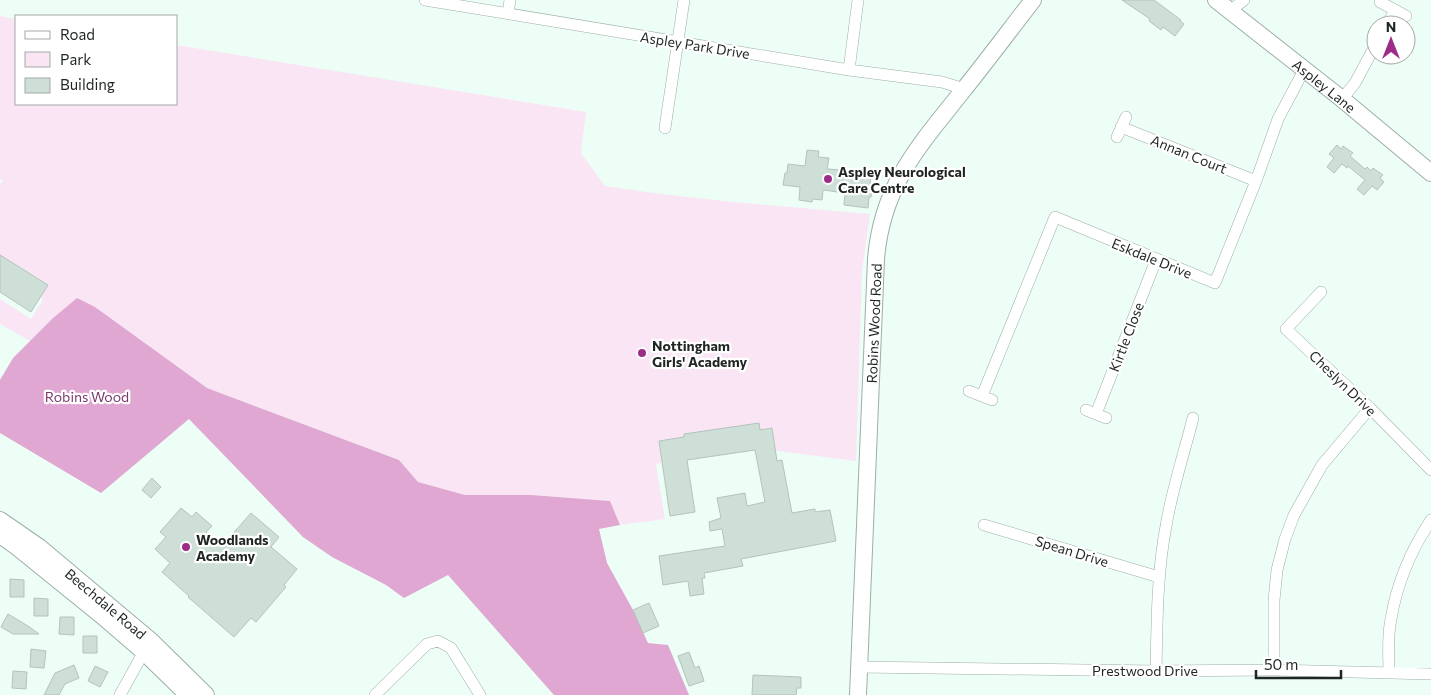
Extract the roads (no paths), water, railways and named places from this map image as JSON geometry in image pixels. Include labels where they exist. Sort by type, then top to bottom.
[{"type":"street","name":"Aspley Park Drive","points":[[425,0],[849,70],[942,82],[958,87],[962,93]]},
{"type":"street","points":[[508,14],[510,0]]},
{"type":"street","points":[[665,128],[684,0]]},
{"type":"street","points":[[849,70],[858,0]]},
{"type":"street","name":"Robins Wood Road","points":[[858,695],[878,242],[887,206],[903,170],[928,133],[962,93],[1033,0]]},
{"type":"street","name":"Aspley Lane","points":[[1216,0],[1431,172]]},
{"type":"street","points":[[1230,11],[1244,0]]},
{"type":"street","points":[[1380,2],[1404,15]]},
{"type":"street","points":[[1392,15],[1395,10]]},
{"type":"street","points":[[1342,99],[1355,82],[1366,62]]},
{"type":"street","name":"Eskdale Drive","points":[[969,391],[987,398],[1055,217],[1215,283],[1278,120],[1304,70]]},
{"type":"street","name":"Annan Court","points":[[1121,127],[1256,181]]},
{"type":"street","name":"Kirtle Close","points":[[1096,414],[1156,260]]},
{"type":"street","name":"Cheslyn Drive","points":[[1315,292],[1286,329],[1370,408],[1431,470]]},
{"type":"street","points":[[1274,670],[1274,600],[1277,570],[1285,539],[1294,515],[1322,465],[1370,408]]},
{"type":"street","points":[[1156,671],[1159,577],[1165,527],[1193,418]]},
{"type":"street","name":"Beechdale Road","points":[[0,520],[39,547],[147,646],[206,695]]},
{"type":"street","points":[[1388,673],[1390,619],[1400,582],[1418,539],[1431,520]]},
{"type":"street","name":"Spean Drive","points":[[984,525],[1159,577]]},
{"type":"street","name":"Beechdale Road","points":[[0,535],[17,546],[101,615],[147,646],[188,695]]},
{"type":"street","points":[[376,695],[426,644],[438,641],[451,648],[480,695]]},
{"type":"street","points":[[120,695],[147,646]]},
{"type":"street","name":"Prestwood Drive","points":[[859,667],[1156,671],[1274,670],[1431,674]]},
{"type":"place","name":"Aspley Neurological Care Centre","points":[[828,179]]},
{"type":"place","name":"Nottingham Girls' Academy","points":[[642,353]]},
{"type":"place","name":"Woodlands Academy","points":[[186,547]]},
{"type":"park label","name":"Robins Wood","points":[[87,396]]}]
